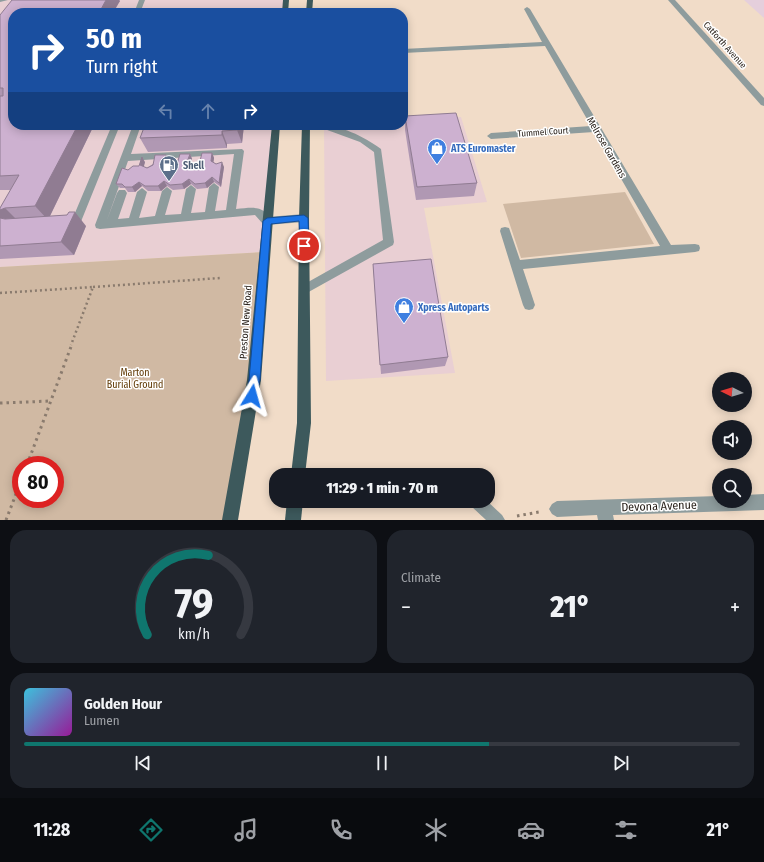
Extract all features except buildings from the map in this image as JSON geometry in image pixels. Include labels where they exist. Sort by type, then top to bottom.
[{"type":"highway","name":"Preston New Road","points":[[230,520],[254,380],[276,130]]},
{"type":"highway","points":[[299,468],[304,423],[304,218],[306,130]]},
{"type":"street","points":[[0,0],[5,0]]},
{"type":"street","name":"Catforth Avenue","points":[[671,0],[764,103]]},
{"type":"street","name":"Melrose Gardens","points":[[527,9],[668,250]]},
{"type":"street","points":[[408,51],[547,44]]},
{"type":"street","name":"Tummel Court","points":[[491,136],[596,128]]},
{"type":"street","points":[[59,224],[75,224],[114,130]]},
{"type":"street","points":[[136,130],[129,158],[100,224],[257,211],[267,221],[304,218]]},
{"type":"street","points":[[305,289],[390,242],[378,151],[363,140],[336,130]]},
{"type":"street","points":[[129,158],[152,160],[199,157],[221,152],[239,151],[230,214]]},
{"type":"street","points":[[218,165],[221,152]]},
{"type":"street","points":[[129,158],[130,171]]},
{"type":"street","points":[[209,216],[214,188]]},
{"type":"street","points":[[184,218],[191,189]]},
{"type":"street","points":[[159,220],[167,191]]},
{"type":"street","points":[[133,222],[142,192]]},
{"type":"street","points":[[112,224],[122,193]]},
{"type":"street","points":[[505,231],[530,305]]},
{"type":"street","points":[[516,265],[695,248]]},
{"type":"street","name":"Devona Avenue","points":[[557,509],[604,514],[764,502]]},
{"type":"street","points":[[484,508],[497,520]]},
{"type":"path","points":[[0,293],[220,278]]},
{"type":"path","points":[[30,456],[93,287]]},
{"type":"path","points":[[0,403],[51,401]]},
{"type":"path","points":[[6,520],[12,504]]},
{"type":"path","points":[[497,520],[557,509]]},
{"type":"shaded area","points":[[0,0],[286,0],[285,8],[8,8],[8,130],[276,130],[264,252],[0,267]]},
{"type":"shaded area","points":[[744,0],[764,0],[764,18]]},
{"type":"shaded area","points":[[461,117],[487,202],[424,208],[455,373],[326,381],[324,130],[408,130],[408,120]]},
{"type":"green space","points":[[625,192],[654,244],[521,258],[503,204]]},
{"type":"green space","name":"Marton Burial Ground","points":[[264,252],[230,520],[0,520],[0,267]]},
{"type":"place","name":"ATS Euromaster","points":[[437,165]]},
{"type":"place","name":"Shell","points":[[169,182]]},
{"type":"place","name":"Xpress Autoparts","points":[[404,324]]},
{"type":"route","points":[[252,396],[267,221],[304,218],[304,246]]}]
